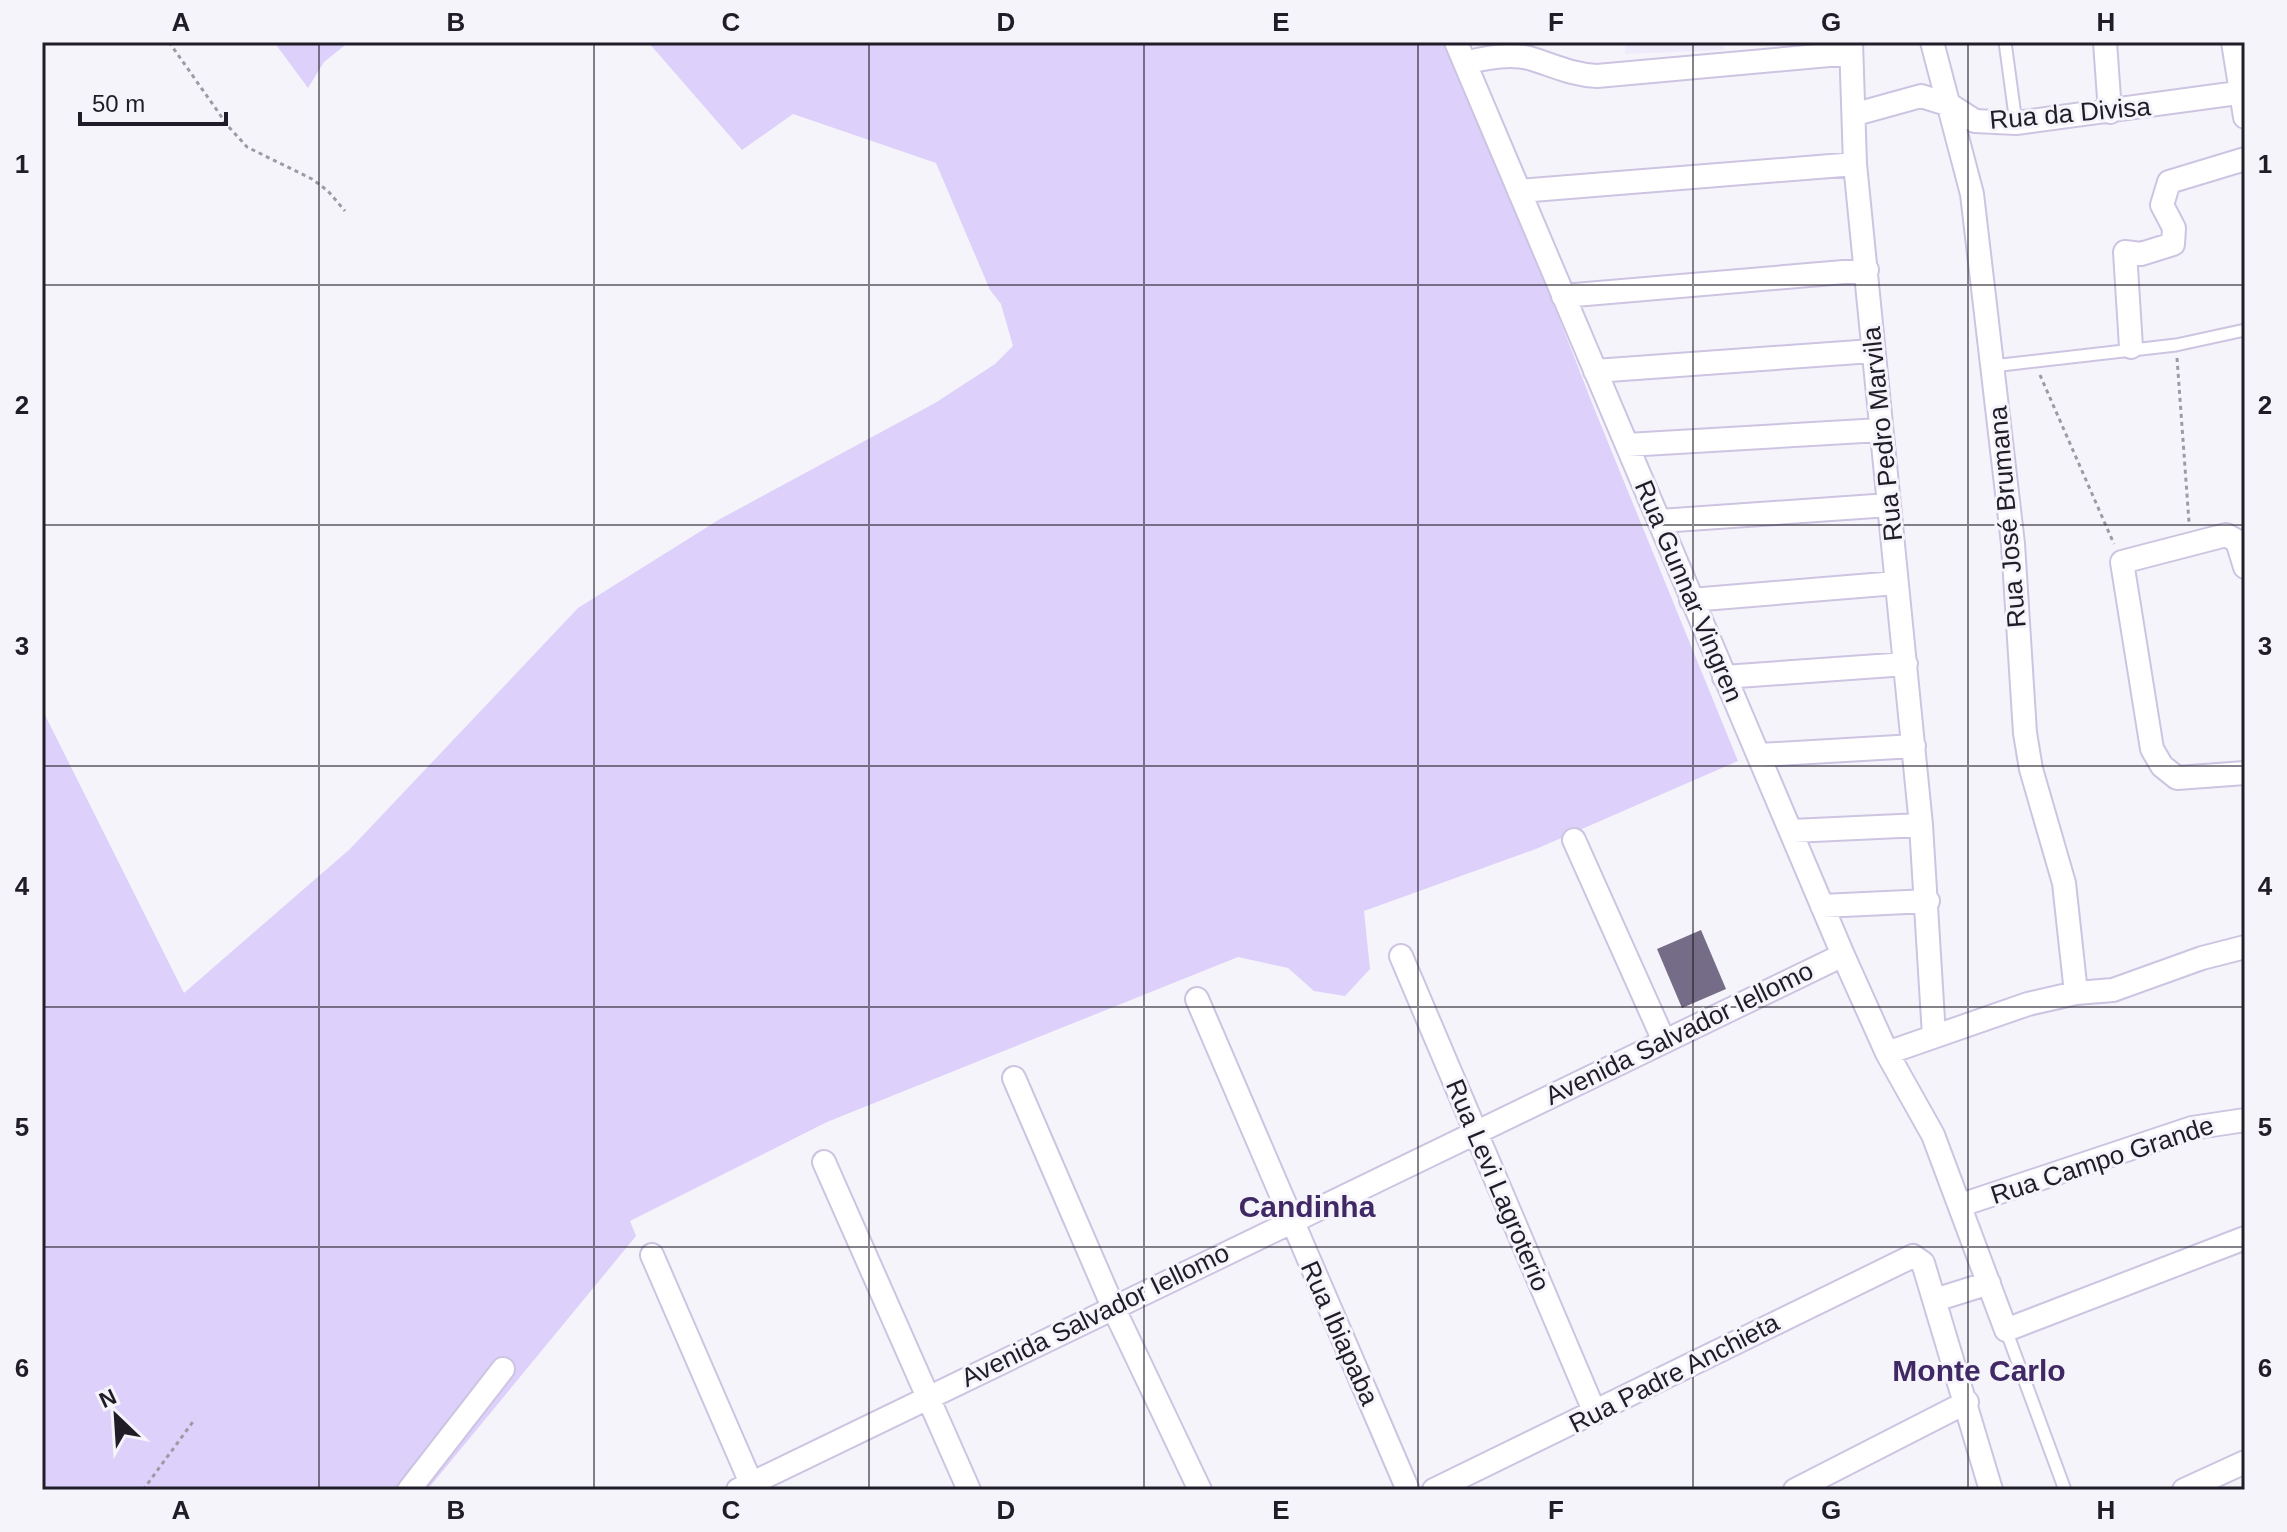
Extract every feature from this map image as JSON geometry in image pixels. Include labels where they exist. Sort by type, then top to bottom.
[{"type":"street","name":"Rua José Brumana","points":[[1932,42],[1972,194],[2013,544],[2025,733],[2031,769],[2064,883],[2076,993]]},
{"type":"street","points":[[2105,42],[2110,112]]},
{"type":"street","points":[[2233,42],[2245,117]]},
{"type":"street","points":[[1460,52],[1527,58],[1566,72],[1597,76],[1851,47]]},
{"type":"street","name":"Rua Pedro Marvila","points":[[1851,47],[1856,114],[1855,164],[1914,746],[1928,901],[1934,1036]]},
{"type":"street","name":"Rua Gunnar Vingren","points":[[1460,52],[1843,955],[1887,1053],[1933,1135],[2006,1330]]},
{"type":"street","name":"Rua da Divisa","points":[[1856,114],[1921,96],[1950,105],[1975,121],[2016,123],[2242,93]]},
{"type":"street","points":[[2131,347],[2125,252],[2141,254],[2173,244],[2174,228],[2162,205],[2169,182],[2245,159]]},
{"type":"street","points":[[1519,191],[1855,164]]},
{"type":"street","points":[[1563,296],[1867,270]]},
{"type":"street","points":[[1595,371],[1872,351]]},
{"type":"street","points":[[1627,445],[1880,430]]},
{"type":"street","points":[[1660,521],[1889,505]]},
{"type":"street","points":[[2245,567],[2231,536],[2122,562],[2152,749],[2157,758],[2177,778],[2245,773]]},
{"type":"street","points":[[1691,600],[1896,583]]},
{"type":"street","points":[[1724,677],[1906,664]]},
{"type":"street","points":[[1760,755],[1914,746]]},
{"type":"street","points":[[1792,831],[1921,825]]},
{"type":"street","points":[[1574,840],[1664,1041]]},
{"type":"street","points":[[1822,906],[1928,901]]},
{"type":"street","points":[[1887,1053],[2028,1004],[2076,993],[2113,990],[2202,958],[2245,947]]},
{"type":"street","name":"Avenida Salvador Iellomo","points":[[745,1487],[1843,955]]},
{"type":"street","name":"Rua Levi Lagroterio","points":[[1401,956],[1595,1413]]},
{"type":"street","name":"Rua Ibiapaba","points":[[1197,999],[1408,1490]]},
{"type":"street","points":[[1014,1078],[1113,1307],[1200,1490]]},
{"type":"street","name":"Rua Campo Grande","points":[[1961,1205],[2192,1128],[2245,1120]]},
{"type":"street","points":[[824,1162],[969,1490]]},
{"type":"street","points":[[2006,1330],[2245,1238]]},
{"type":"street","points":[[652,1255],[745,1487]]},
{"type":"street","name":"Rua Padre Anchieta","points":[[1434,1490],[1913,1256],[1923,1263],[1935,1300]]},
{"type":"street","points":[[1989,1283],[1935,1300],[1991,1490]]},
{"type":"street","points":[[409,1490],[503,1369]]},
{"type":"street","points":[[1795,1490],[1967,1402]]},
{"type":"street","points":[[2184,1490],[2245,1462]]},
{"type":"lane","points":[[2005,42],[2016,123]]},
{"type":"lane","points":[[1993,366],[2131,347],[2176,345],[2245,330]]},
{"type":"lane","points":[[2006,1330],[2065,1490]]},
{"type":"path","points":[[169,42],[228,126],[247,147],[312,179],[345,211]]},
{"type":"path","points":[[2176,345],[2191,546]]},
{"type":"path","points":[[2037,359],[2043,385],[2122,562]]},
{"type":"path","points":[[143,1490],[195,1419]]},
{"type":"shaded area","points":[[274,42],[349,42],[324,62],[308,88]]},
{"type":"shaded area","points":[[648,42],[1452,42],[1594,408],[1738,761],[1536,849],[1364,911],[1370,969],[1345,996],[1314,991],[1288,968],[1238,957],[827,1122],[630,1221],[636,1236],[427,1490],[42,1490],[42,709],[184,993],[350,849],[578,608],[720,519],[935,403],[995,364],[1013,346],[1001,304],[990,290],[936,163],[793,114],[742,150]]},
{"type":"shaded area","points":[[1625,42],[1724,42],[1724,50],[1625,54]]},
{"type":"building","points":[[1701,930],[1726,989],[1682,1008],[1657,949]]},
{"type":"district","name":"Candinha","points":[[1307,1207]]},
{"type":"district","name":"Monte Carlo","points":[[1979,1371]]}]
